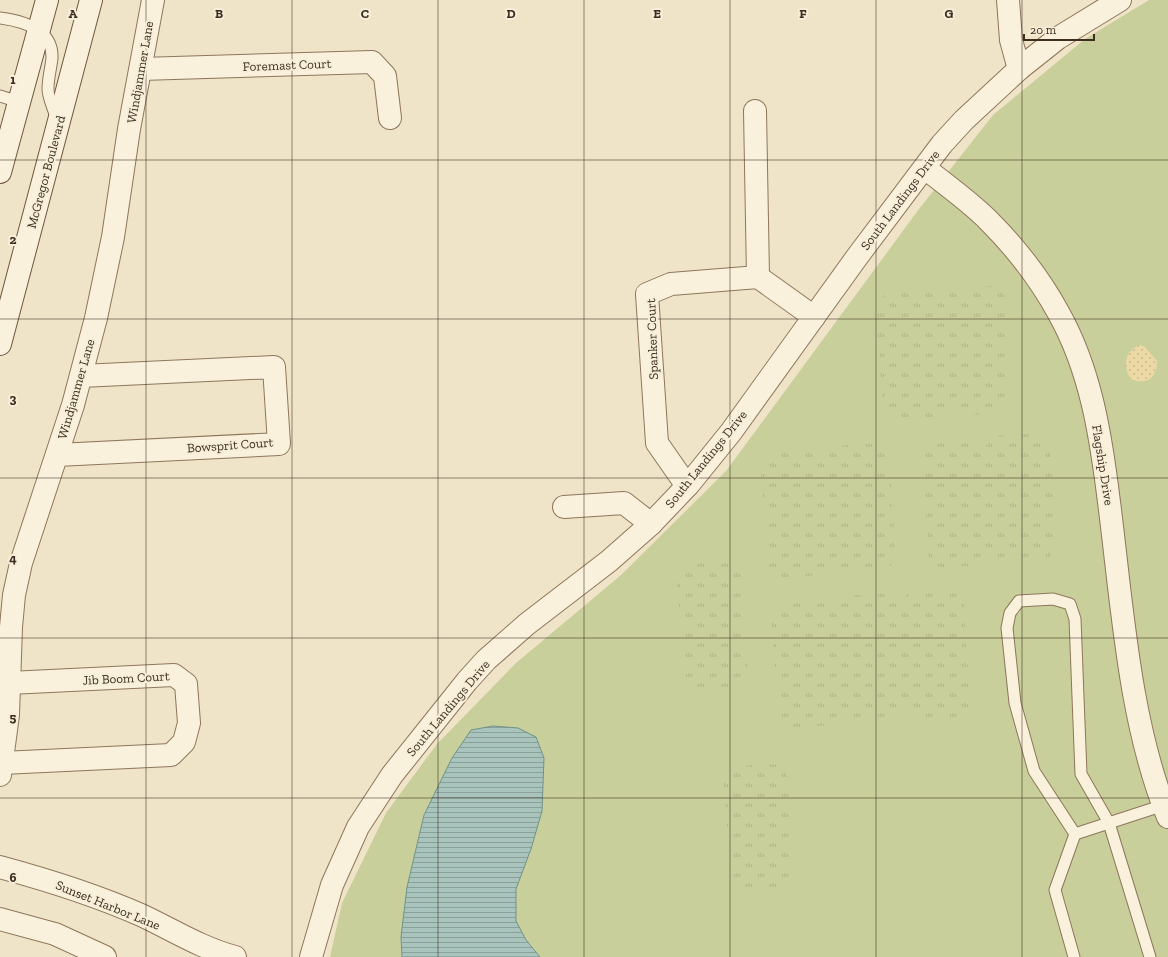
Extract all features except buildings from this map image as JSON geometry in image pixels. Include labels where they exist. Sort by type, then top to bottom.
[{"type":"street","points":[[0,172],[9,99],[39,29],[47,0]]},
{"type":"street","name":"McGregor Boulevard","points":[[0,344],[91,0]]},
{"type":"street","name":"Windjammer Lane","points":[[1,769],[8,715],[11,627],[14,595],[21,563],[57,455],[81,376],[96,318],[113,237],[129,129],[153,0]]},
{"type":"street","points":[[1008,0],[1011,40],[1019,69]]},
{"type":"street","name":"South Landings Drive","points":[[311,957],[332,885],[358,827],[397,769],[467,681],[486,660],[527,624],[609,561],[651,524],[687,486],[731,432],[924,168],[964,120],[1019,69],[1058,38],[1120,0]]},
{"type":"street","name":"Foremast Court","points":[[141,70],[372,62],[385,76],[390,118]]},
{"type":"street","points":[[755,111],[758,277],[814,317]]},
{"type":"street","name":"Flagship Drive","points":[[924,168],[968,203],[1007,240],[1043,287],[1070,336],[1089,388],[1101,443],[1134,693],[1147,751],[1166,811]]},
{"type":"street","name":"Spanker Court","points":[[687,486],[657,443],[648,294],[671,284],[758,277]]},
{"type":"street","name":"Bowsprit Court","points":[[57,455],[279,444],[274,367],[81,376]]},
{"type":"street","points":[[564,507],[624,503],[651,524]]},
{"type":"street","name":"Jib Boom Court","points":[[1,769],[171,755],[184,742],[189,723],[186,684],[174,675],[9,684]]},
{"type":"street","name":"Sunset Harbor Lane","points":[[0,867],[90,895],[142,916],[194,943],[236,957]]},
{"type":"street","points":[[0,919],[56,934],[105,957]]},
{"type":"lane","points":[[0,18],[18,20],[39,29],[51,46],[52,57],[48,90],[58,124]]},
{"type":"lane","points":[[1075,834],[1034,771],[1015,703],[1007,628],[1010,613],[1019,601],[1053,599],[1070,604],[1075,619],[1081,774],[1109,823],[1150,957]]},
{"type":"lane","points":[[1075,834],[1109,823],[1166,811]]},
{"type":"lane","points":[[1074,957],[1055,890],[1075,834]]},
{"type":"green space","points":[[1149,0],[1168,0],[1168,957],[330,957],[342,903],[386,813],[437,744],[516,663],[621,575],[726,471],[919,209],[993,115],[1085,39]]},
{"type":"green space","points":[[992,286],[1004,295],[1011,402],[1001,413],[959,416],[947,406],[937,418],[895,421],[883,411],[876,303],[886,293],[927,290],[940,300],[950,289]]},
{"type":"green space","points":[[1039,433],[1050,443],[1056,549],[1047,560],[1004,563],[993,553],[983,565],[940,568],[929,558],[922,452],[931,440],[976,437],[985,447],[994,436]]},
{"type":"green space","points":[[878,443],[889,454],[896,559],[886,571],[844,574],[832,564],[822,575],[780,578],[768,569],[760,462],[771,451],[813,448],[825,457],[834,446]]},
{"type":"green space","points":[[729,560],[741,570],[748,676],[738,687],[696,690],[686,680],[676,575],[688,563]]},
{"type":"green space","points":[[953,590],[964,599],[970,705],[960,717],[918,720],[906,709],[896,721],[854,723],[842,713],[832,725],[790,728],[778,718],[771,612],[781,600],[824,597],[835,608],[843,596],[889,593],[900,603],[909,592]]},
{"type":"green space","points":[[779,764],[788,777],[794,879],[784,890],[742,893],[732,883],[723,779],[733,766]]},
{"type":"sand","points":[[1140,345],[1145,347],[1157,361],[1157,367],[1153,376],[1146,381],[1131,379],[1126,369],[1126,359],[1128,355],[1135,347]]},
{"type":"water","points":[[493,726],[518,728],[536,737],[544,758],[542,811],[531,849],[516,889],[516,921],[526,940],[540,957],[402,957],[401,937],[407,887],[424,815],[452,758],[471,730]]}]
